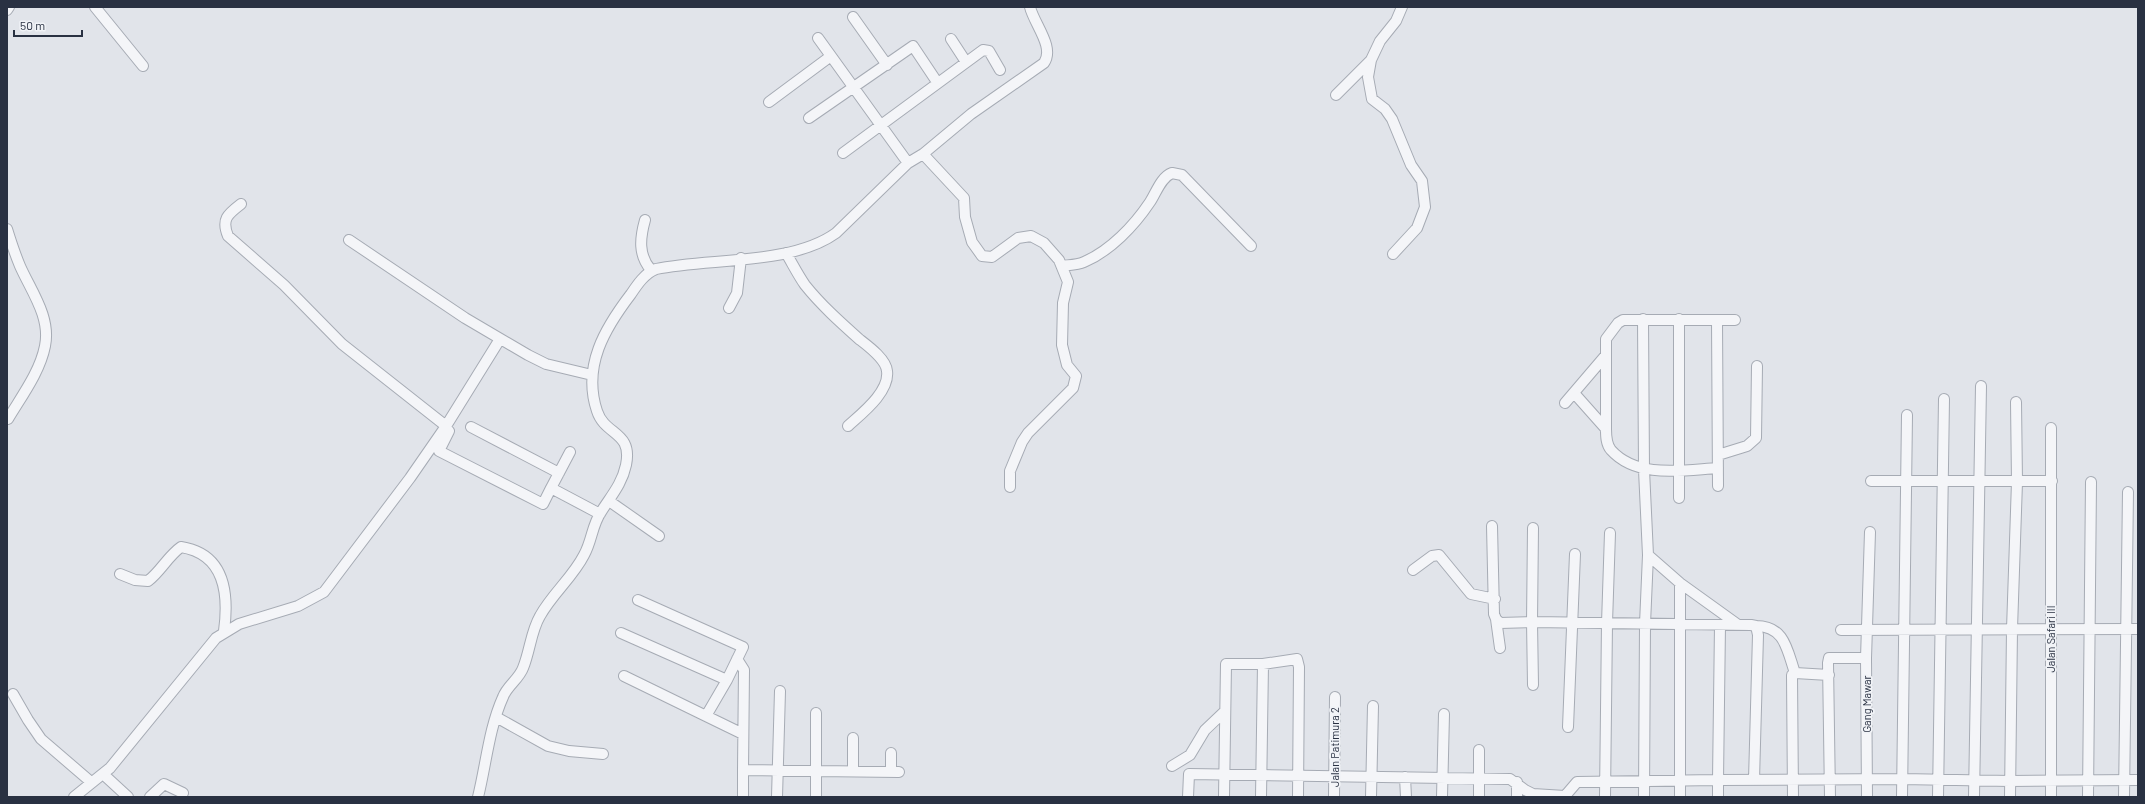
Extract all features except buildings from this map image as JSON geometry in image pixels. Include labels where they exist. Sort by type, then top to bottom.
[{"type":"street","points":[[95,7],[143,66]]},
{"type":"street","points":[[478,797],[496,717],[504,695],[524,667],[539,618],[551,598],[584,555],[600,514],[623,476],[627,453],[623,438],[607,427],[597,411],[592,375],[597,350],[602,336],[617,312],[651,270],[687,263],[786,253],[828,239],[908,163],[923,154],[970,114],[1044,63],[1048,56],[1047,46],[1030,7]]},
{"type":"street","points":[[1393,254],[1417,228],[1425,207],[1422,181],[1412,165],[1392,119],[1385,108],[1372,99],[1368,77],[1371,60],[1380,41],[1396,21],[1402,7]]},
{"type":"street","points":[[853,17],[887,65]]},
{"type":"street","points":[[818,38],[879,126],[908,163]]},
{"type":"street","points":[[951,39],[966,62]]},
{"type":"street","points":[[809,118],[915,47],[937,82]]},
{"type":"street","points":[[843,153],[937,82],[987,49],[1000,70]]},
{"type":"street","points":[[768,102],[831,56]]},
{"type":"street","points":[[1336,95],[1371,60]]},
{"type":"street","points":[[923,154],[964,198],[965,217],[972,242],[982,256],[992,257],[1018,238],[1031,236],[1044,243],[1062,266],[1068,282],[1063,303],[1062,345],[1067,365],[1076,376],[1076,380],[1073,388],[1025,438],[1010,472],[1010,487]]},
{"type":"street","points":[[1062,266],[1082,263],[1099,254],[1128,229],[1149,204],[1165,178],[1168,175],[1178,173],[1182,175],[1251,246]]},
{"type":"street","points":[[241,204],[229,212],[225,220],[224,228],[228,236],[284,285],[342,344],[448,428]]},
{"type":"street","points":[[645,220],[641,238],[642,252],[643,260],[651,270]]},
{"type":"street","points":[[7,229],[14,253],[42,312],[46,335],[42,358],[8,419]]},
{"type":"street","points":[[349,240],[500,339],[546,364],[592,375]]},
{"type":"street","points":[[786,253],[804,284],[819,301],[869,348],[886,367],[888,372],[885,383],[876,399],[848,426]]},
{"type":"street","points":[[729,308],[737,293],[741,258]]},
{"type":"street","points":[[1643,319],[1644,470],[1648,555],[1645,624],[1644,797]]},
{"type":"street","points":[[1679,319],[1681,470],[1679,498]]},
{"type":"street","points":[[1718,468],[1644,470],[1630,464],[1610,450],[1607,442],[1606,429],[1606,339],[1618,323],[1623,320],[1735,320]]},
{"type":"street","points":[[1718,320],[1718,486]]},
{"type":"street","points":[[74,797],[103,774],[209,644],[224,631],[239,624],[298,606],[324,592],[448,428],[500,339]]},
{"type":"street","points":[[1565,403],[1606,355]]},
{"type":"street","points":[[1718,455],[1747,446],[1756,438],[1757,366]]},
{"type":"street","points":[[1974,797],[1981,386]]},
{"type":"street","points":[[1574,392],[1606,429]]},
{"type":"street","points":[[1938,797],[1944,399]]},
{"type":"street","points":[[2010,797],[2012,629],[2017,482],[2016,402]]},
{"type":"street","points":[[1902,797],[1907,415]]},
{"type":"street","points":[[471,427],[559,473]]},
{"type":"street","points":[[448,428],[439,451],[542,504],[570,452]]},
{"type":"street","name":"Jalan Safari III","points":[[2051,428],[2051,797]]},
{"type":"street","points":[[1871,481],[2052,482]]},
{"type":"street","points":[[2088,797],[2091,482]]},
{"type":"street","points":[[551,488],[600,514]]},
{"type":"street","points":[[2124,797],[2125,629],[2128,492]]},
{"type":"street","points":[[609,501],[659,536]]},
{"type":"street","points":[[1492,526],[1496,620],[1500,648]]},
{"type":"street","points":[[1533,528],[1533,685]]},
{"type":"street","name":"Gang Mawar","points":[[1867,797],[1866,658],[1870,532]]},
{"type":"street","points":[[1605,797],[1607,623],[1610,533]]},
{"type":"street","points":[[120,574],[135,580],[148,581],[161,570],[174,552],[181,547],[200,553],[208,558],[216,569],[224,589],[227,607],[224,631]]},
{"type":"street","points":[[1568,727],[1575,554]]},
{"type":"street","points":[[1413,570],[1432,556],[1439,555],[1471,594],[1495,599]]},
{"type":"street","points":[[1648,555],[1680,584],[1737,624]]},
{"type":"street","points":[[1680,584],[1680,797]]},
{"type":"street","points":[[638,600],[743,647],[727,680],[706,716]]},
{"type":"street","points":[[1496,620],[1500,623],[1572,622],[1720,625],[1737,624],[1763,626],[1777,632],[1782,637],[1795,673]]},
{"type":"street","points":[[1718,797],[1720,625]]},
{"type":"street","points":[[1754,780],[1758,635],[1756,626]]},
{"type":"street","points":[[1841,630],[1976,628],[2138,629]]},
{"type":"street","points":[[621,633],[727,680]]},
{"type":"street","points":[[1830,797],[1829,658],[1866,658]]},
{"type":"street","points":[[737,659],[744,670],[743,797]]},
{"type":"street","points":[[1224,797],[1226,664],[1262,664],[1297,659],[1299,667],[1298,797]]},
{"type":"street","points":[[1261,797],[1262,664]]},
{"type":"street","points":[[1795,673],[1829,675]]},
{"type":"street","points":[[1793,797],[1792,675],[1795,673]]},
{"type":"street","points":[[624,676],[743,734]]},
{"type":"street","points":[[777,797],[780,691]]},
{"type":"street","points":[[13,694],[41,739],[91,782]]},
{"type":"street","name":"Jalan Patimura 2","points":[[1334,797],[1335,697]]},
{"type":"street","points":[[1371,797],[1373,706]]},
{"type":"street","points":[[1172,766],[1190,755],[1206,730],[1225,712]]},
{"type":"street","points":[[816,713],[816,797]]},
{"type":"street","points":[[1442,797],[1444,714]]},
{"type":"street","points":[[496,717],[551,747],[604,754]]},
{"type":"street","points":[[853,738],[853,771]]},
{"type":"street","points":[[1479,750],[1479,797]]},
{"type":"street","points":[[743,770],[895,772],[891,753]]},
{"type":"street","points":[[103,774],[128,797]]},
{"type":"street","points":[[1188,797],[1188,774],[1298,774],[1510,779],[1517,782],[1525,790],[1533,794],[1565,796],[1577,782],[1605,781],[1830,779],[1974,781],[2138,780]]},
{"type":"street","points":[[1405,777],[1406,797]]},
{"type":"street","points":[[1517,782],[1517,797]]},
{"type":"street","points":[[150,797],[164,784],[183,793]]}]
